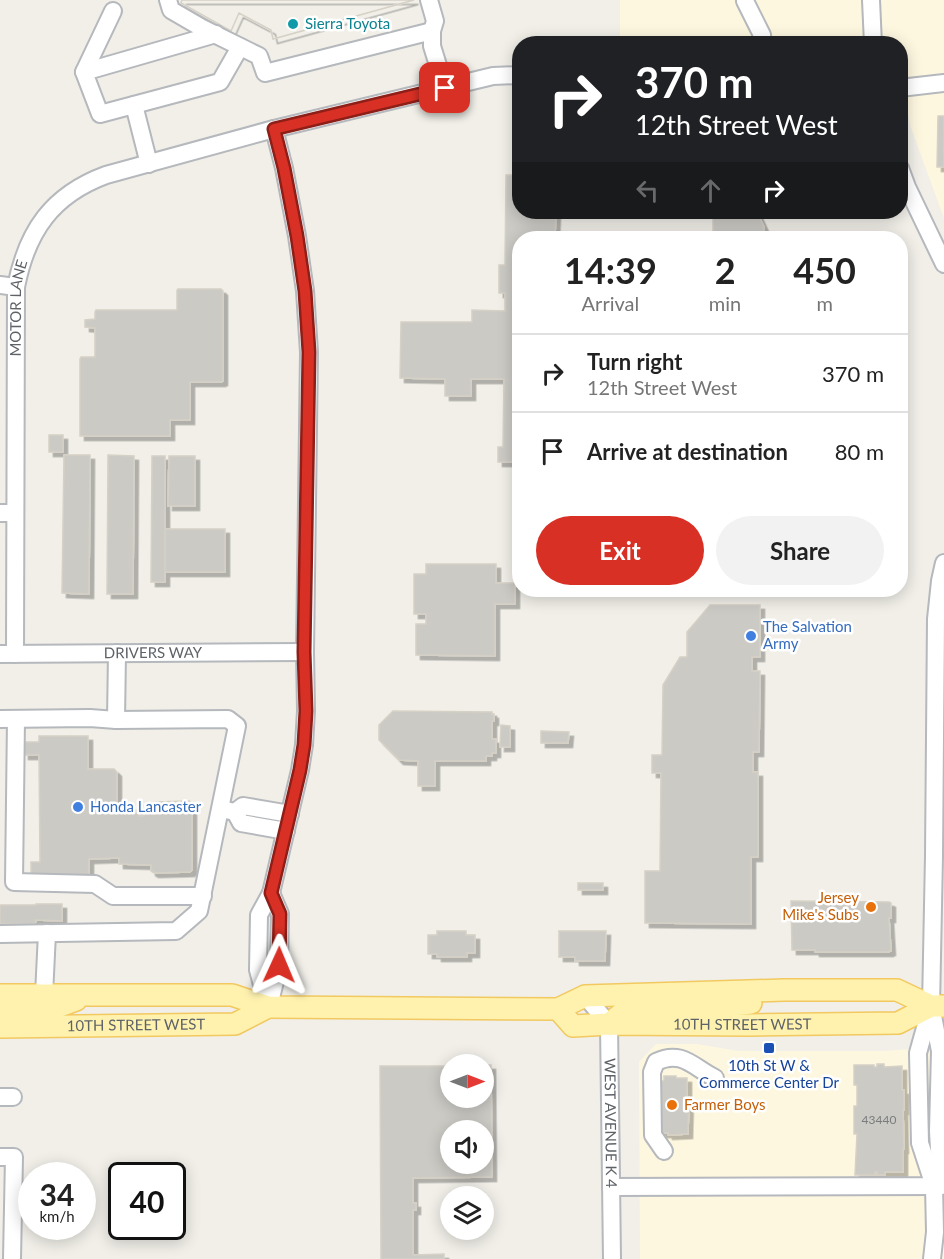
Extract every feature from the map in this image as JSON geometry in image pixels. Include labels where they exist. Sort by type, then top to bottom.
[{"type":"main road","name":"10TH STREET WEST","points":[[0,995],[232,995],[268,1007],[558,1009],[585,996],[784,990],[897,990],[938,1006]]},
{"type":"main road","points":[[609,1024],[621,1014],[636,1008],[753,1003],[784,990]]},
{"type":"main road","points":[[0,1011],[49,1010],[88,995]]},
{"type":"main road","name":"10TH STREET WEST","points":[[558,1009],[573,1026],[727,1025],[898,1023],[938,1006]]},
{"type":"main road","name":"10TH STREET WEST","points":[[0,1027],[235,1024],[268,1007]]},
{"type":"street","points":[[168,0],[171,10],[259,56],[265,73],[432,31]]},
{"type":"street","points":[[429,0],[435,21],[432,46],[445,88]]},
{"type":"street","points":[[871,0],[873,36]]},
{"type":"street","points":[[745,1],[762,36]]},
{"type":"street","points":[[113,11],[84,72],[100,114],[220,82],[240,47]]},
{"type":"street","points":[[84,72],[216,34]]},
{"type":"street","name":"MOTOR LANE","points":[[8,654],[8,286],[20,268],[27,246],[36,229],[48,213],[60,201],[89,182],[149,164],[274,129],[493,76],[512,75]]},
{"type":"street","points":[[908,87],[944,83]]},
{"type":"street","points":[[134,105],[149,164]]},
{"type":"street","points":[[268,1007],[279,965],[280,914],[271,893],[304,745],[309,352],[305,291],[297,236],[274,129]]},
{"type":"street","points":[[908,189],[944,264]]},
{"type":"street","points":[[611,1187],[941,1186],[938,1131],[940,1051],[934,845],[936,619],[944,563]]},
{"type":"street","name":"DRIVERS WAY","points":[[8,654],[304,652]]},
{"type":"street","points":[[116,720],[117,653]]},
{"type":"street","points":[[0,934],[176,931],[199,911],[228,811],[237,726],[228,719],[8,719],[7,882],[95,884],[113,896],[203,896]]},
{"type":"street","points":[[228,811],[243,806],[290,814]]},
{"type":"street","points":[[228,811],[241,823],[286,831]]},
{"type":"street","points":[[44,995],[47,933]]},
{"type":"street","points":[[585,996],[609,1024]]},
{"type":"street","name":"WEST AVENUE K 4","points":[[609,1024],[612,1259]]},
{"type":"street","points":[[664,1151],[653,1135],[652,1072],[656,1062],[669,1058],[686,1060],[715,1078]]},
{"type":"street","points":[[0,1157],[14,1157],[12,1259]]},
{"type":"street","points":[[932,1259],[935,1232],[934,1186]]},
{"type":"shaded area","points":[[620,0],[944,0],[944,218],[910,125],[908,36],[620,36]]},
{"type":"shaded area","points":[[656,1044],[696,1044],[739,1051],[886,1051],[944,1046],[944,1259],[640,1259],[639,1062]]},
{"type":"building","name":"Sierra Toyota","points":[[182,0],[414,0],[273,39],[271,30],[239,13],[231,31],[181,3]]},
{"type":"building","name":"Sierra Toyota","points":[[182,0],[414,0],[273,39],[271,30],[239,13],[231,31],[181,3]]},
{"type":"building","points":[[938,116],[944,116],[944,167],[937,167]]},
{"type":"building","points":[[506,175],[512,175],[512,219],[556,219],[555,231],[512,231],[512,462],[498,462],[498,447],[503,447],[504,379],[471,379],[471,396],[445,396],[445,379],[400,378],[401,322],[472,322],[472,310],[505,311],[505,293],[499,293],[499,265],[505,265]]},
{"type":"building","points":[[713,219],[760,219],[764,227],[763,231],[713,231]]},
{"type":"building","points":[[178,289],[221,289],[223,291],[223,381],[190,382],[190,420],[170,420],[170,436],[80,436],[80,359],[81,357],[95,357],[95,328],[85,327],[85,320],[95,319],[96,310],[177,310]]},
{"type":"building","points":[[49,435],[63,435],[63,452],[49,452]]},
{"type":"building","points":[[64,455],[90,455],[89,594],[62,593]]},
{"type":"building","points":[[108,455],[134,456],[133,594],[107,594]]},
{"type":"building","points":[[152,456],[165,456],[165,582],[151,582]]},
{"type":"building","points":[[169,456],[195,456],[195,506],[168,506]]},
{"type":"building","points":[[165,529],[225,529],[225,572],[165,572]]},
{"type":"building","points":[[426,564],[496,564],[496,583],[512,583],[512,597],[515,597],[515,604],[495,604],[495,656],[416,655],[416,624],[426,624],[426,614],[414,614],[414,574],[426,574]]},
{"type":"building","points":[[710,605],[760,605],[760,657],[752,657],[752,671],[760,671],[759,752],[753,752],[753,772],[758,772],[758,857],[751,857],[751,924],[645,923],[645,871],[660,871],[661,773],[652,773],[652,755],[662,755],[663,685],[680,657],[687,657],[687,632]]},
{"type":"building","points":[[393,711],[492,712],[494,721],[492,721],[492,739],[496,739],[496,753],[486,756],[486,761],[435,761],[435,786],[418,786],[418,761],[399,760],[379,740],[379,725]]},
{"type":"building","points":[[501,725],[510,726],[510,747],[500,747]]},
{"type":"building","points":[[541,731],[569,732],[568,743],[541,743]]},
{"type":"building","name":"Honda Lancaster","points":[[39,736],[88,736],[88,769],[114,769],[117,772],[117,811],[139,810],[139,816],[144,816],[144,809],[150,809],[154,802],[189,801],[192,803],[192,870],[190,872],[154,873],[151,871],[151,865],[119,864],[119,858],[89,859],[89,876],[31,877],[31,862],[40,862],[39,755],[24,755],[24,742],[39,742]]},
{"type":"building","points":[[578,883],[603,883],[603,890],[578,890]]},
{"type":"building","points":[[791,901],[891,903],[891,918],[889,918],[891,951],[792,950]]},
{"type":"building","points":[[62,904],[62,921],[36,920],[35,924],[0,924],[0,905]]},
{"type":"building","points":[[437,931],[466,931],[466,935],[475,935],[475,953],[467,953],[467,957],[437,957],[437,954],[428,954],[428,935],[437,935]]},
{"type":"building","points":[[559,931],[606,931],[605,961],[575,961],[575,957],[559,957]]},
{"type":"building","points":[[877,1064],[884,1064],[884,1067],[902,1066],[903,1172],[885,1172],[885,1175],[877,1175],[875,1172],[875,1175],[855,1175],[857,1134],[854,1134],[854,1106],[857,1106],[857,1085],[854,1085],[854,1065],[877,1067]]},
{"type":"building","points":[[380,1066],[440,1066],[440,1108],[491,1108],[491,1120],[440,1120],[440,1174],[492,1174],[492,1177],[413,1178],[413,1203],[416,1203],[416,1210],[413,1210],[413,1255],[444,1254],[444,1259],[381,1259]]},
{"type":"building","name":"Farmer Boys","points":[[664,1076],[687,1078],[688,1134],[658,1133],[659,1084],[664,1080]]},
{"type":"place","name":"Sierra Toyota","points":[[293,24]]},
{"type":"place","name":"The Salvation Army","points":[[751,636]]},
{"type":"place","name":"Honda Lancaster","points":[[78,807]]},
{"type":"place","name":"Jersey Mike's Subs","points":[[871,907]]},
{"type":"place","name":"10th St W & Commerce Center Dr","points":[[769,1048]]},
{"type":"place","name":"Farmer Boys","points":[[672,1105]]},
{"type":"route","points":[[279,965],[280,914],[271,893],[300,770],[306,711],[304,652],[309,352],[302,266],[284,168],[274,129],[445,88]]}]
